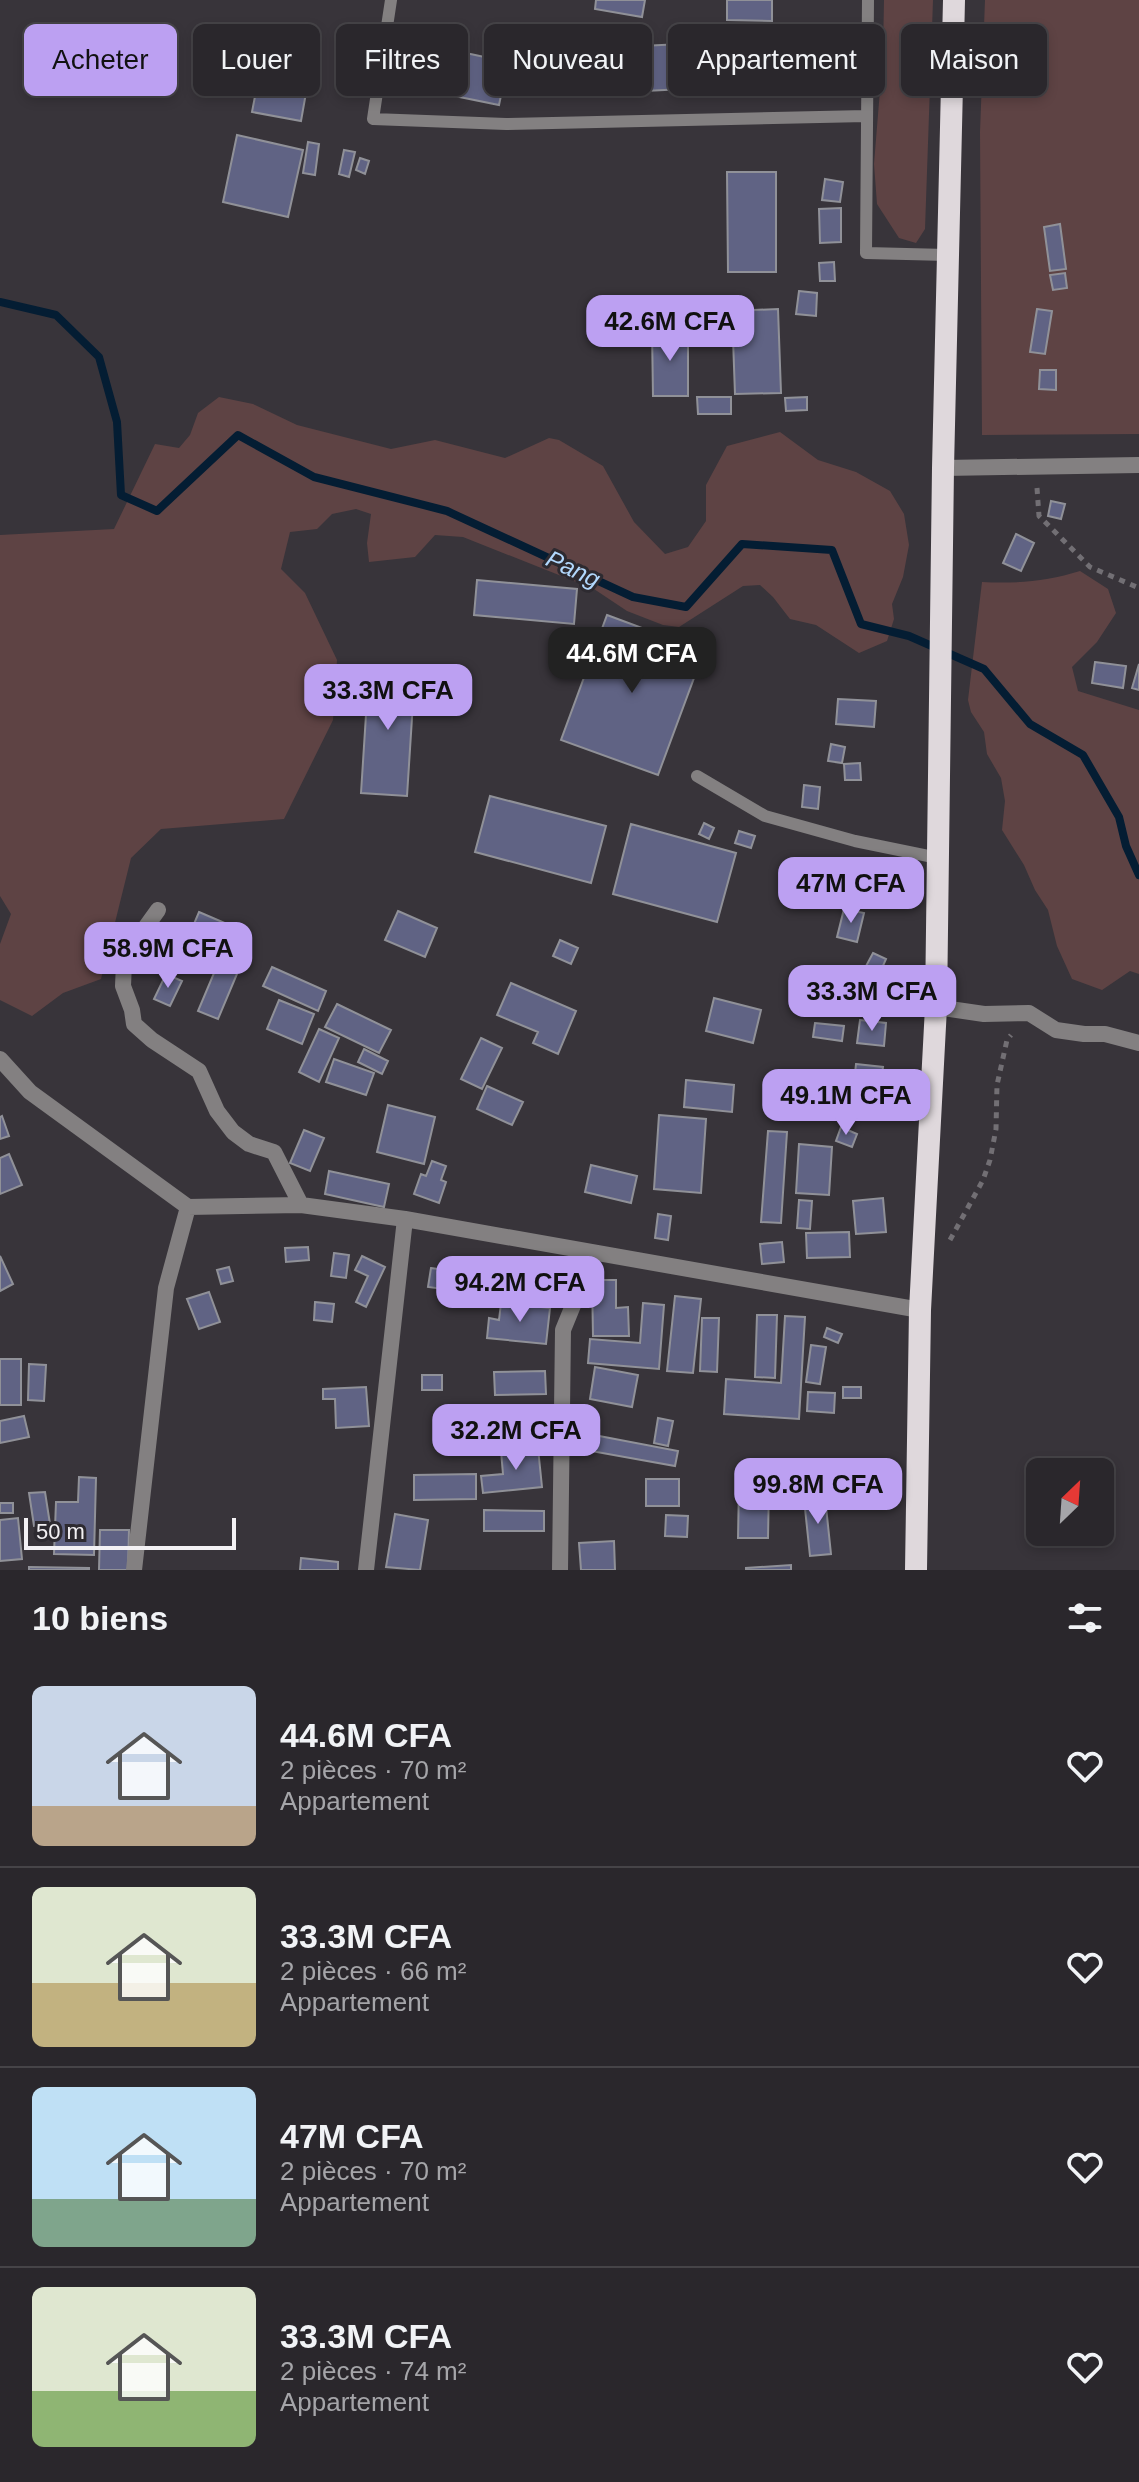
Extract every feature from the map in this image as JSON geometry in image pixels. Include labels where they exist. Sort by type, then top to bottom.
[{"type":"highway","points":[[916,1570],[920,1310],[936,1007],[943,468],[954,0]]},
{"type":"street","points":[[943,468],[1139,465]]},
{"type":"street","points":[[158,910],[124,963],[123,986],[134,1024],[152,1040],[199,1071],[217,1111],[233,1132],[249,1144],[274,1152],[301,1205]]},
{"type":"street","points":[[936,1007],[984,1014],[1029,1013],[1056,1030],[1105,1034],[1139,1043]]},
{"type":"street","points":[[0,1059],[30,1092],[188,1207],[301,1205],[405,1219],[920,1310]]},
{"type":"street","points":[[134,1570],[166,1288],[188,1207]]},
{"type":"street","points":[[366,1570],[405,1219]]},
{"type":"street","points":[[560,1570],[563,1330],[594,1254]]},
{"type":"lane","points":[[391,0],[373,119],[506,124],[866,116]]},
{"type":"lane","points":[[868,0],[866,253],[947,255]]},
{"type":"lane","points":[[697,776],[765,816],[855,841],[938,858]]},
{"type":"path","points":[[1036,467],[1039,516],[1090,567],[1139,588]]},
{"type":"path","points":[[922,1266],[948,1244],[983,1180],[996,1129],[997,1085],[1007,1040],[1029,1013]]},
{"type":"shaded area","points":[[884,0],[933,0],[932,24],[901,24],[901,96],[930,96],[925,229],[916,243],[899,238],[877,204],[874,164],[880,96],[885,96]]},
{"type":"shaded area","points":[[985,0],[1139,0],[1139,434],[982,435],[981,96],[1047,96],[1047,24],[984,24]]},
{"type":"shaded area","points":[[219,397],[253,404],[297,425],[391,449],[435,440],[505,458],[549,438],[559,440],[603,466],[634,522],[665,554],[688,547],[706,521],[706,485],[727,446],[780,432],[818,460],[856,472],[890,491],[904,514],[909,545],[903,577],[892,604],[894,619],[887,641],[859,653],[816,625],[790,619],[760,585],[743,586],[679,627],[663,625],[627,611],[594,589],[463,537],[435,535],[415,557],[369,562],[367,543],[371,514],[356,509],[332,514],[317,529],[290,532],[281,569],[305,593],[337,660],[333,720],[284,819],[161,829],[131,858],[101,979],[63,993],[32,1016],[0,1000],[0,944],[11,914],[0,896],[0,535],[114,529],[155,444],[179,448],[190,435],[198,413]]},
{"type":"shaded area","points":[[1080,571],[1108,589],[1116,613],[1097,642],[1072,667],[1078,691],[1139,710],[1139,974],[1130,971],[1102,990],[1072,979],[1057,946],[1048,910],[1002,830],[1005,801],[1001,778],[987,754],[984,732],[971,712],[968,700],[982,582],[1032,581]]},
{"type":"building","points":[[596,0],[645,0],[642,17],[595,9]]},
{"type":"building","points":[[727,0],[772,0],[772,21],[727,20]]},
{"type":"building","points":[[652,45],[668,45],[668,90],[652,91]]},
{"type":"building","points":[[468,53],[484,57],[484,96],[501,96],[499,105],[454,96],[468,96]]},
{"type":"building","points":[[255,96],[305,96],[301,121],[252,112]]},
{"type":"building","points":[[237,135],[303,150],[288,217],[223,202]]},
{"type":"building","points":[[308,142],[319,144],[315,175],[303,173]]},
{"type":"building","points":[[344,150],[355,152],[349,177],[339,174]]},
{"type":"building","points":[[360,158],[369,161],[365,174],[356,170]]},
{"type":"building","points":[[727,172],[776,172],[776,272],[728,272]]},
{"type":"building","points":[[825,179],[843,182],[840,202],[822,200]]},
{"type":"building","points":[[841,208],[841,242],[820,243],[819,209]]},
{"type":"building","points":[[1060,224],[1066,269],[1050,271],[1044,227]]},
{"type":"building","points":[[834,262],[835,281],[820,281],[819,263]]},
{"type":"building","points":[[1065,273],[1067,288],[1053,290],[1050,275]]},
{"type":"building","points":[[799,291],[817,293],[816,316],[796,314]]},
{"type":"building","points":[[778,309],[781,393],[735,394],[732,311]]},
{"type":"building","points":[[1037,309],[1052,311],[1045,354],[1030,352]]},
{"type":"building","points":[[652,330],[688,330],[688,396],[653,396]]},
{"type":"building","points":[[1040,370],[1056,370],[1056,390],[1039,389]]},
{"type":"building","points":[[697,397],[731,397],[731,414],[698,414]]},
{"type":"building","points":[[807,397],[807,410],[786,411],[785,398]]},
{"type":"building","points":[[1051,501],[1065,504],[1061,519],[1048,516]]},
{"type":"building","points":[[1016,534],[1034,543],[1021,571],[1003,563]]},
{"type":"building","points":[[477,580],[577,589],[574,624],[474,615]]},
{"type":"building","points":[[607,615],[704,651],[658,775],[561,740]]},
{"type":"building","points":[[1095,662],[1126,666],[1123,688],[1092,683]]},
{"type":"building","points":[[1139,664],[1139,690],[1132,688]]},
{"type":"building","points":[[369,668],[415,671],[407,796],[361,793]]},
{"type":"building","points":[[838,699],[876,701],[874,727],[836,724]]},
{"type":"building","points":[[831,744],[845,747],[842,763],[828,761]]},
{"type":"building","points":[[860,763],[861,780],[845,780],[844,764]]},
{"type":"building","points":[[804,785],[820,787],[818,809],[802,807]]},
{"type":"building","points":[[490,796],[606,826],[591,883],[475,852]]},
{"type":"building","points":[[704,823],[714,828],[709,839],[699,834]]},
{"type":"building","points":[[631,824],[736,853],[717,922],[613,894]]},
{"type":"building","points":[[739,831],[755,836],[751,848],[735,843]]},
{"type":"building","points":[[801,861],[813,866],[809,877],[797,873]]},
{"type":"building","points":[[867,883],[882,890],[873,907],[859,900]]},
{"type":"building","points":[[844,909],[864,913],[857,942],[837,937]]},
{"type":"building","points":[[398,911],[437,928],[425,957],[385,940]]},
{"type":"building","points":[[199,912],[248,933],[239,952],[191,931]]},
{"type":"building","points":[[182,936],[199,945],[188,969],[170,961]]},
{"type":"building","points":[[560,940],[578,948],[571,964],[553,956]]},
{"type":"building","points":[[873,953],[886,959],[879,975],[865,968]]},
{"type":"building","points":[[222,954],[242,962],[218,1019],[198,1011]]},
{"type":"building","points":[[272,967],[326,991],[318,1011],[263,986]]},
{"type":"building","points":[[166,974],[182,981],[170,1006],[154,999]]},
{"type":"building","points":[[845,978],[863,987],[856,1002],[838,993]]},
{"type":"building","points":[[891,980],[894,1011],[883,1012],[880,981]]},
{"type":"building","points":[[511,983],[576,1011],[558,1054],[533,1043],[538,1032],[497,1015]]},
{"type":"building","points":[[714,998],[761,1010],[753,1043],[706,1031]]},
{"type":"building","points":[[279,1000],[314,1014],[302,1044],[267,1029]]},
{"type":"building","points":[[337,1004],[391,1030],[379,1053],[325,1027]]},
{"type":"building","points":[[860,1020],[886,1023],[884,1046],[857,1043]]},
{"type":"building","points":[[815,1023],[844,1026],[842,1041],[813,1037]]},
{"type":"building","points":[[319,1029],[339,1038],[319,1082],[299,1072]]},
{"type":"building","points":[[481,1038],[502,1048],[482,1089],[461,1079]]},
{"type":"building","points":[[364,1049],[388,1061],[382,1074],[358,1062]]},
{"type":"building","points":[[334,1059],[374,1073],[366,1095],[326,1082]]},
{"type":"building","points":[[856,1064],[883,1067],[878,1105],[852,1101]]},
{"type":"building","points":[[686,1080],[734,1085],[732,1112],[684,1107]]},
{"type":"building","points":[[487,1086],[523,1102],[512,1125],[477,1109]]},
{"type":"building","points":[[809,1096],[828,1098],[826,1114],[807,1111]]},
{"type":"building","points":[[388,1105],[435,1117],[424,1164],[377,1152]]},
{"type":"building","points":[[659,1115],[706,1119],[701,1193],[654,1189]]},
{"type":"building","points":[[0,1117],[9,1136],[0,1139]]},
{"type":"building","points":[[841,1127],[857,1134],[852,1147],[836,1141]]},
{"type":"building","points":[[304,1130],[324,1138],[310,1171],[290,1163]]},
{"type":"building","points":[[768,1131],[787,1132],[781,1223],[761,1222]]},
{"type":"building","points":[[799,1144],[832,1147],[829,1195],[796,1193]]},
{"type":"building","points":[[9,1154],[22,1185],[0,1194],[0,1158]]},
{"type":"building","points":[[432,1161],[446,1166],[441,1180],[446,1182],[439,1203],[414,1194],[421,1174],[426,1176]]},
{"type":"building","points":[[591,1165],[637,1176],[631,1203],[585,1192]]},
{"type":"building","points":[[329,1171],[389,1184],[384,1207],[325,1194]]},
{"type":"building","points":[[883,1198],[886,1232],[856,1234],[853,1201]]},
{"type":"building","points":[[799,1200],[812,1201],[810,1229],[797,1228]]},
{"type":"building","points":[[658,1214],[671,1216],[668,1240],[655,1238]]},
{"type":"building","points":[[849,1232],[850,1257],[807,1258],[806,1233]]},
{"type":"building","points":[[782,1242],[784,1262],[762,1264],[760,1244]]},
{"type":"building","points":[[308,1247],[309,1260],[286,1262],[285,1248]]},
{"type":"building","points":[[334,1253],[349,1255],[346,1278],[331,1276]]},
{"type":"building","points":[[0,1256],[13,1284],[0,1291]]},
{"type":"building","points":[[362,1256],[385,1267],[366,1307],[356,1302],[368,1276],[355,1270]]},
{"type":"building","points":[[229,1267],[233,1281],[221,1284],[217,1270]]},
{"type":"building","points":[[431,1268],[446,1270],[443,1289],[428,1287]]},
{"type":"building","points":[[510,1279],[530,1282],[527,1302],[506,1299]]},
{"type":"building","points":[[592,1280],[616,1280],[616,1308],[628,1307],[629,1336],[593,1336]]},
{"type":"building","points":[[209,1292],[220,1322],[199,1329],[187,1299]]},
{"type":"building","points":[[675,1296],[701,1299],[693,1373],[667,1371]]},
{"type":"building","points":[[315,1302],[334,1304],[332,1322],[314,1320]]},
{"type":"building","points":[[501,1303],[550,1308],[546,1344],[487,1338],[489,1318],[499,1320]]},
{"type":"building","points":[[643,1303],[664,1305],[659,1369],[588,1363],[590,1339],[640,1343]]},
{"type":"building","points":[[757,1315],[777,1315],[775,1378],[755,1377]]},
{"type":"building","points":[[785,1316],[805,1317],[799,1419],[724,1414],[726,1379],[781,1383]]},
{"type":"building","points":[[702,1318],[719,1318],[717,1372],[700,1371]]},
{"type":"building","points":[[827,1328],[842,1334],[838,1343],[824,1337]]},
{"type":"building","points":[[811,1345],[826,1347],[820,1384],[806,1382]]},
{"type":"building","points":[[0,1359],[21,1359],[21,1405],[0,1405]]},
{"type":"building","points":[[29,1364],[46,1365],[44,1401],[28,1400]]},
{"type":"building","points":[[595,1367],[638,1375],[632,1407],[590,1399]]},
{"type":"building","points":[[545,1371],[546,1394],[495,1395],[494,1372]]},
{"type":"building","points":[[422,1375],[442,1375],[442,1390],[422,1390]]},
{"type":"building","points":[[366,1387],[369,1426],[336,1428],[335,1399],[323,1399],[323,1389]]},
{"type":"building","points":[[843,1387],[861,1387],[861,1398],[843,1398]]},
{"type":"building","points":[[808,1392],[835,1393],[834,1413],[807,1411]]},
{"type":"building","points":[[24,1416],[29,1437],[0,1443],[0,1421]]},
{"type":"building","points":[[658,1418],[673,1421],[668,1446],[654,1443]]},
{"type":"building","points":[[594,1435],[678,1451],[675,1466],[591,1451]]},
{"type":"building","points":[[538,1448],[542,1487],[483,1493],[481,1476],[503,1474],[501,1451]]},
{"type":"building","points":[[476,1474],[476,1499],[414,1500],[414,1475]]},
{"type":"building","points":[[79,1477],[96,1478],[94,1555],[54,1554],[56,1502],[78,1502]]},
{"type":"building","points":[[646,1479],[679,1479],[679,1506],[646,1506]]},
{"type":"building","points":[[739,1485],[769,1486],[768,1538],[738,1538]]},
{"type":"building","points":[[45,1492],[50,1524],[34,1526],[29,1493]]},
{"type":"building","points":[[825,1497],[831,1554],[810,1556],[804,1499]]},
{"type":"building","points":[[0,1503],[13,1503],[13,1513],[0,1513]]},
{"type":"building","points":[[484,1510],[544,1511],[544,1531],[484,1531]]},
{"type":"building","points":[[395,1514],[428,1520],[420,1570],[386,1567]]},
{"type":"building","points":[[666,1515],[688,1516],[687,1537],[665,1536]]},
{"type":"building","points":[[18,1518],[22,1559],[0,1561],[0,1520]]},
{"type":"building","points":[[100,1530],[129,1530],[128,1570],[99,1570]]},
{"type":"building","points":[[614,1541],[615,1570],[581,1570],[579,1543]]},
{"type":"building","points":[[301,1558],[338,1562],[338,1570],[300,1570]]},
{"type":"building","points":[[791,1565],[791,1570],[746,1570],[746,1568]]},
{"type":"building","points":[[29,1567],[89,1568],[89,1570],[29,1570]]},
{"type":"waterway","name":"Pang","points":[[0,302],[56,315],[99,357],[117,422],[121,495],[157,511],[238,435],[314,477],[447,511],[633,597],[686,607],[742,544],[832,550],[861,624],[909,636],[984,669],[1030,724],[1083,755],[1119,817],[1126,846],[1139,875]]}]
